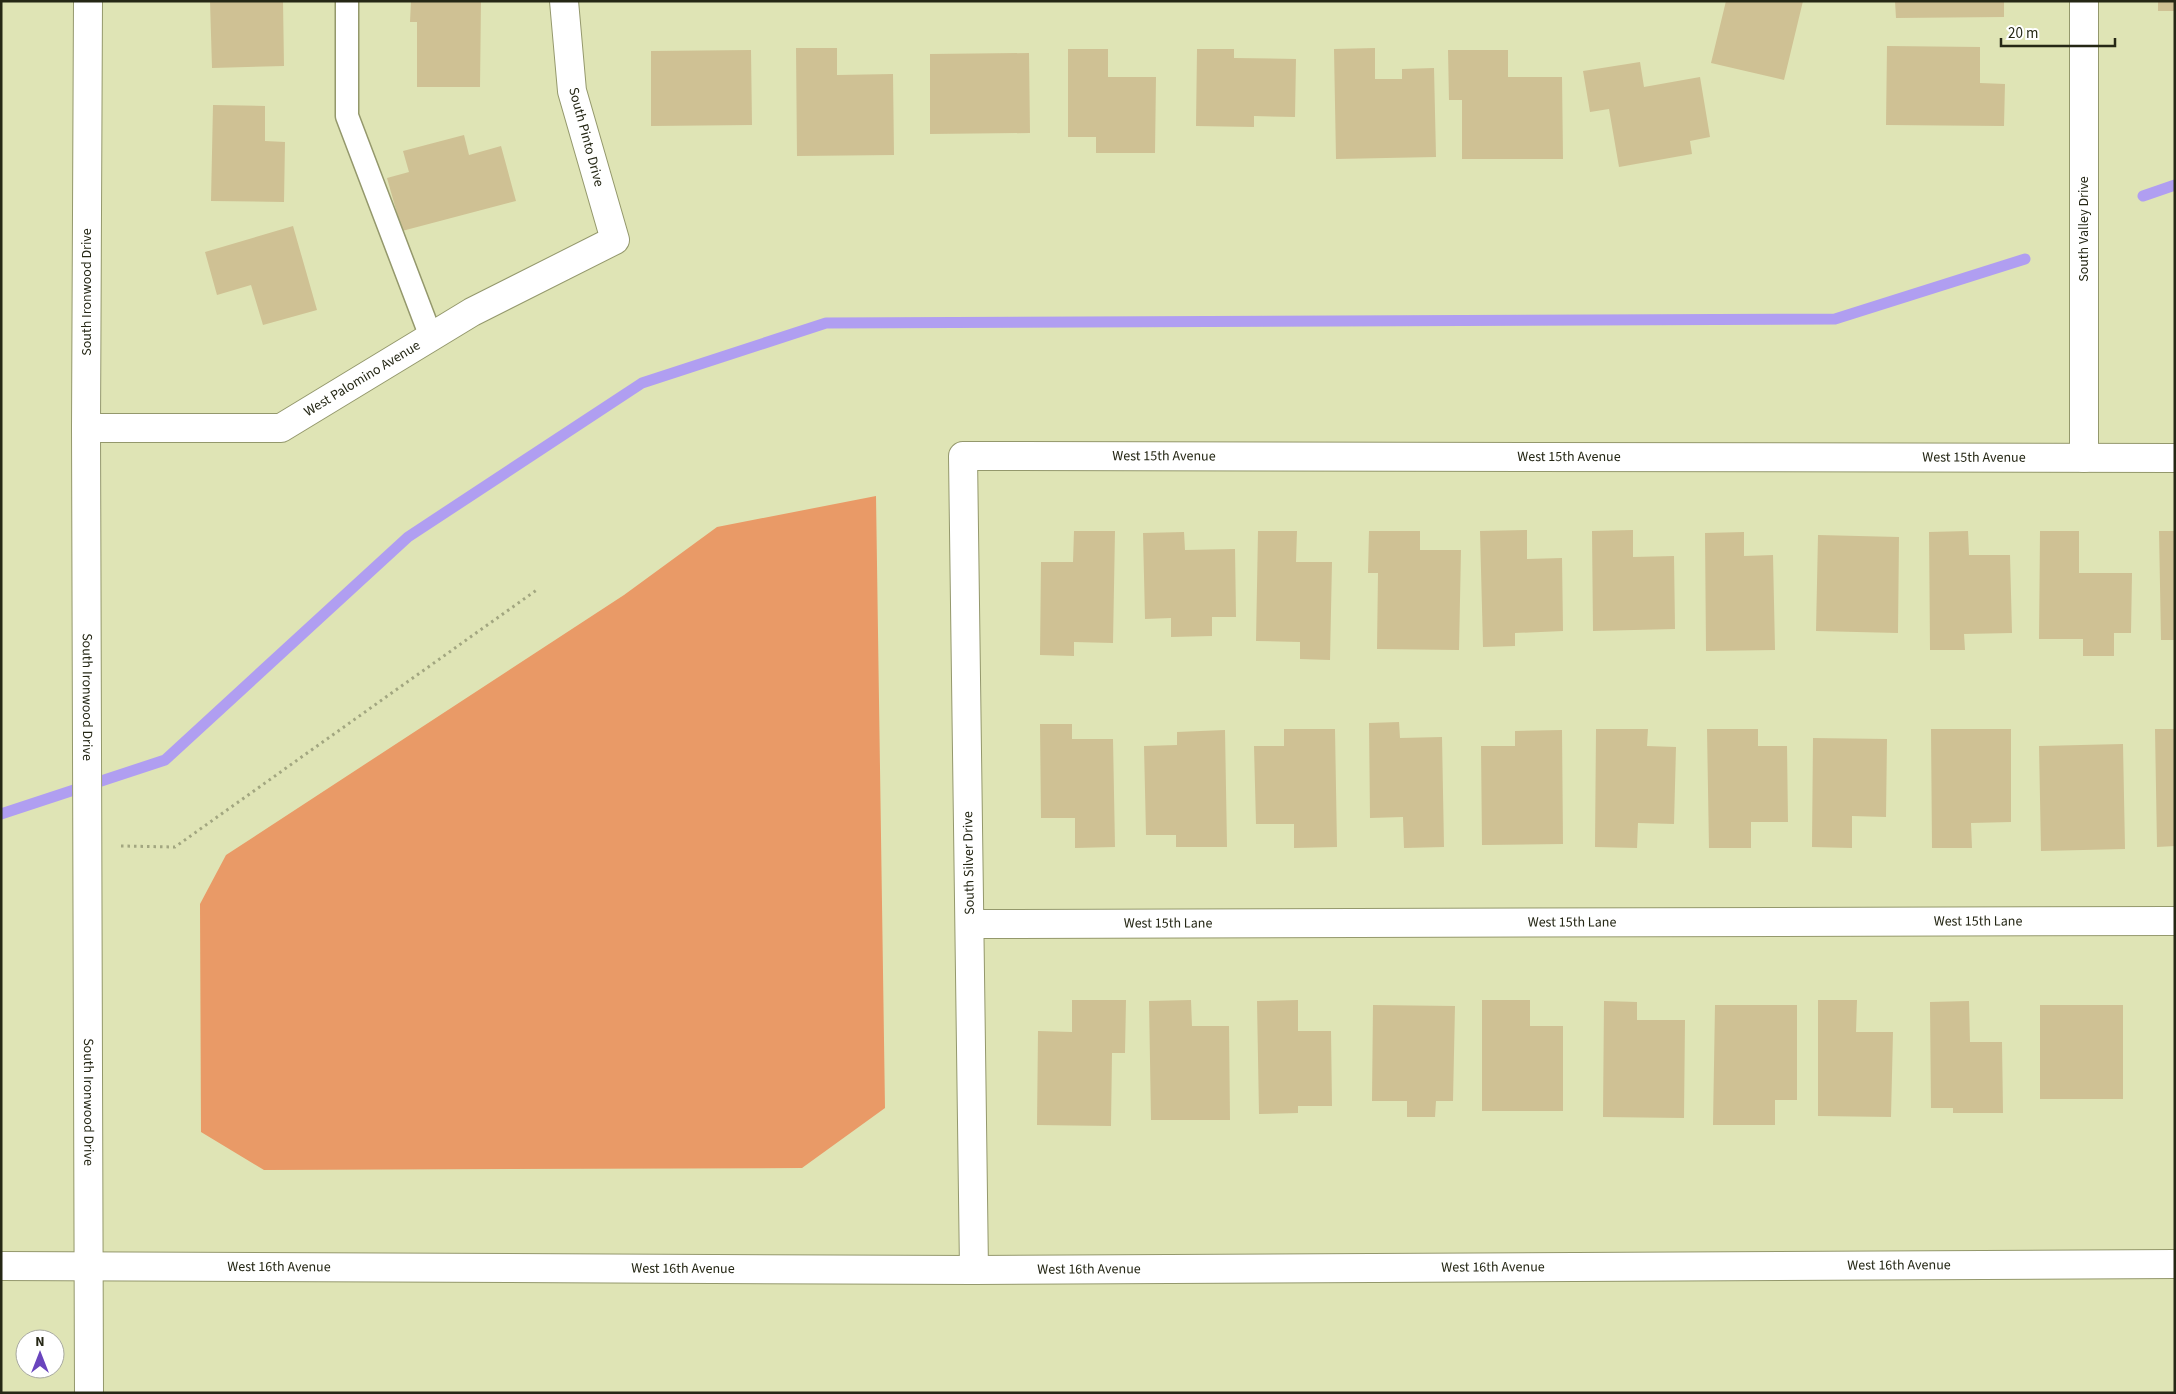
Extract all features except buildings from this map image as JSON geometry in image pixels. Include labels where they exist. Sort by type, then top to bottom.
[{"type":"street","name":"South Ironwood Drive","points":[[88,1],[86,428],[89,1393]]},
{"type":"street","name":"South Pinto Drive","points":[[564,1],[572,91],[615,240]]},
{"type":"street","name":"South Valley Drive","points":[[2084,1],[2084,458]]},
{"type":"street","name":"West Palomino Avenue","points":[[86,428],[281,428],[472,312],[615,240]]},
{"type":"street","name":"West 15th Avenue","points":[[963,456],[2175,458]]},
{"type":"street","name":"South Silver Drive","points":[[963,456],[974,1270]]},
{"type":"street","name":"West 15th Lane","points":[[970,924],[2175,921]]},
{"type":"street","name":"West 16th Avenue","points":[[1,1266],[974,1270],[2175,1264]]},
{"type":"lane","points":[[347,1],[347,116],[431,338]]},
{"type":"path","points":[[88,834],[176,847],[538,589]]},
{"type":"shaded area","points":[[876,496],[885,1108],[802,1168],[264,1170],[201,1132],[200,904],[226,855],[624,595],[717,527]]},
{"type":"waterway","points":[[2143,196],[2175,185]]},
{"type":"waterway","points":[[1,814],[165,760],[408,537],[642,383],[826,323],[1835,319],[2025,259]]}]
